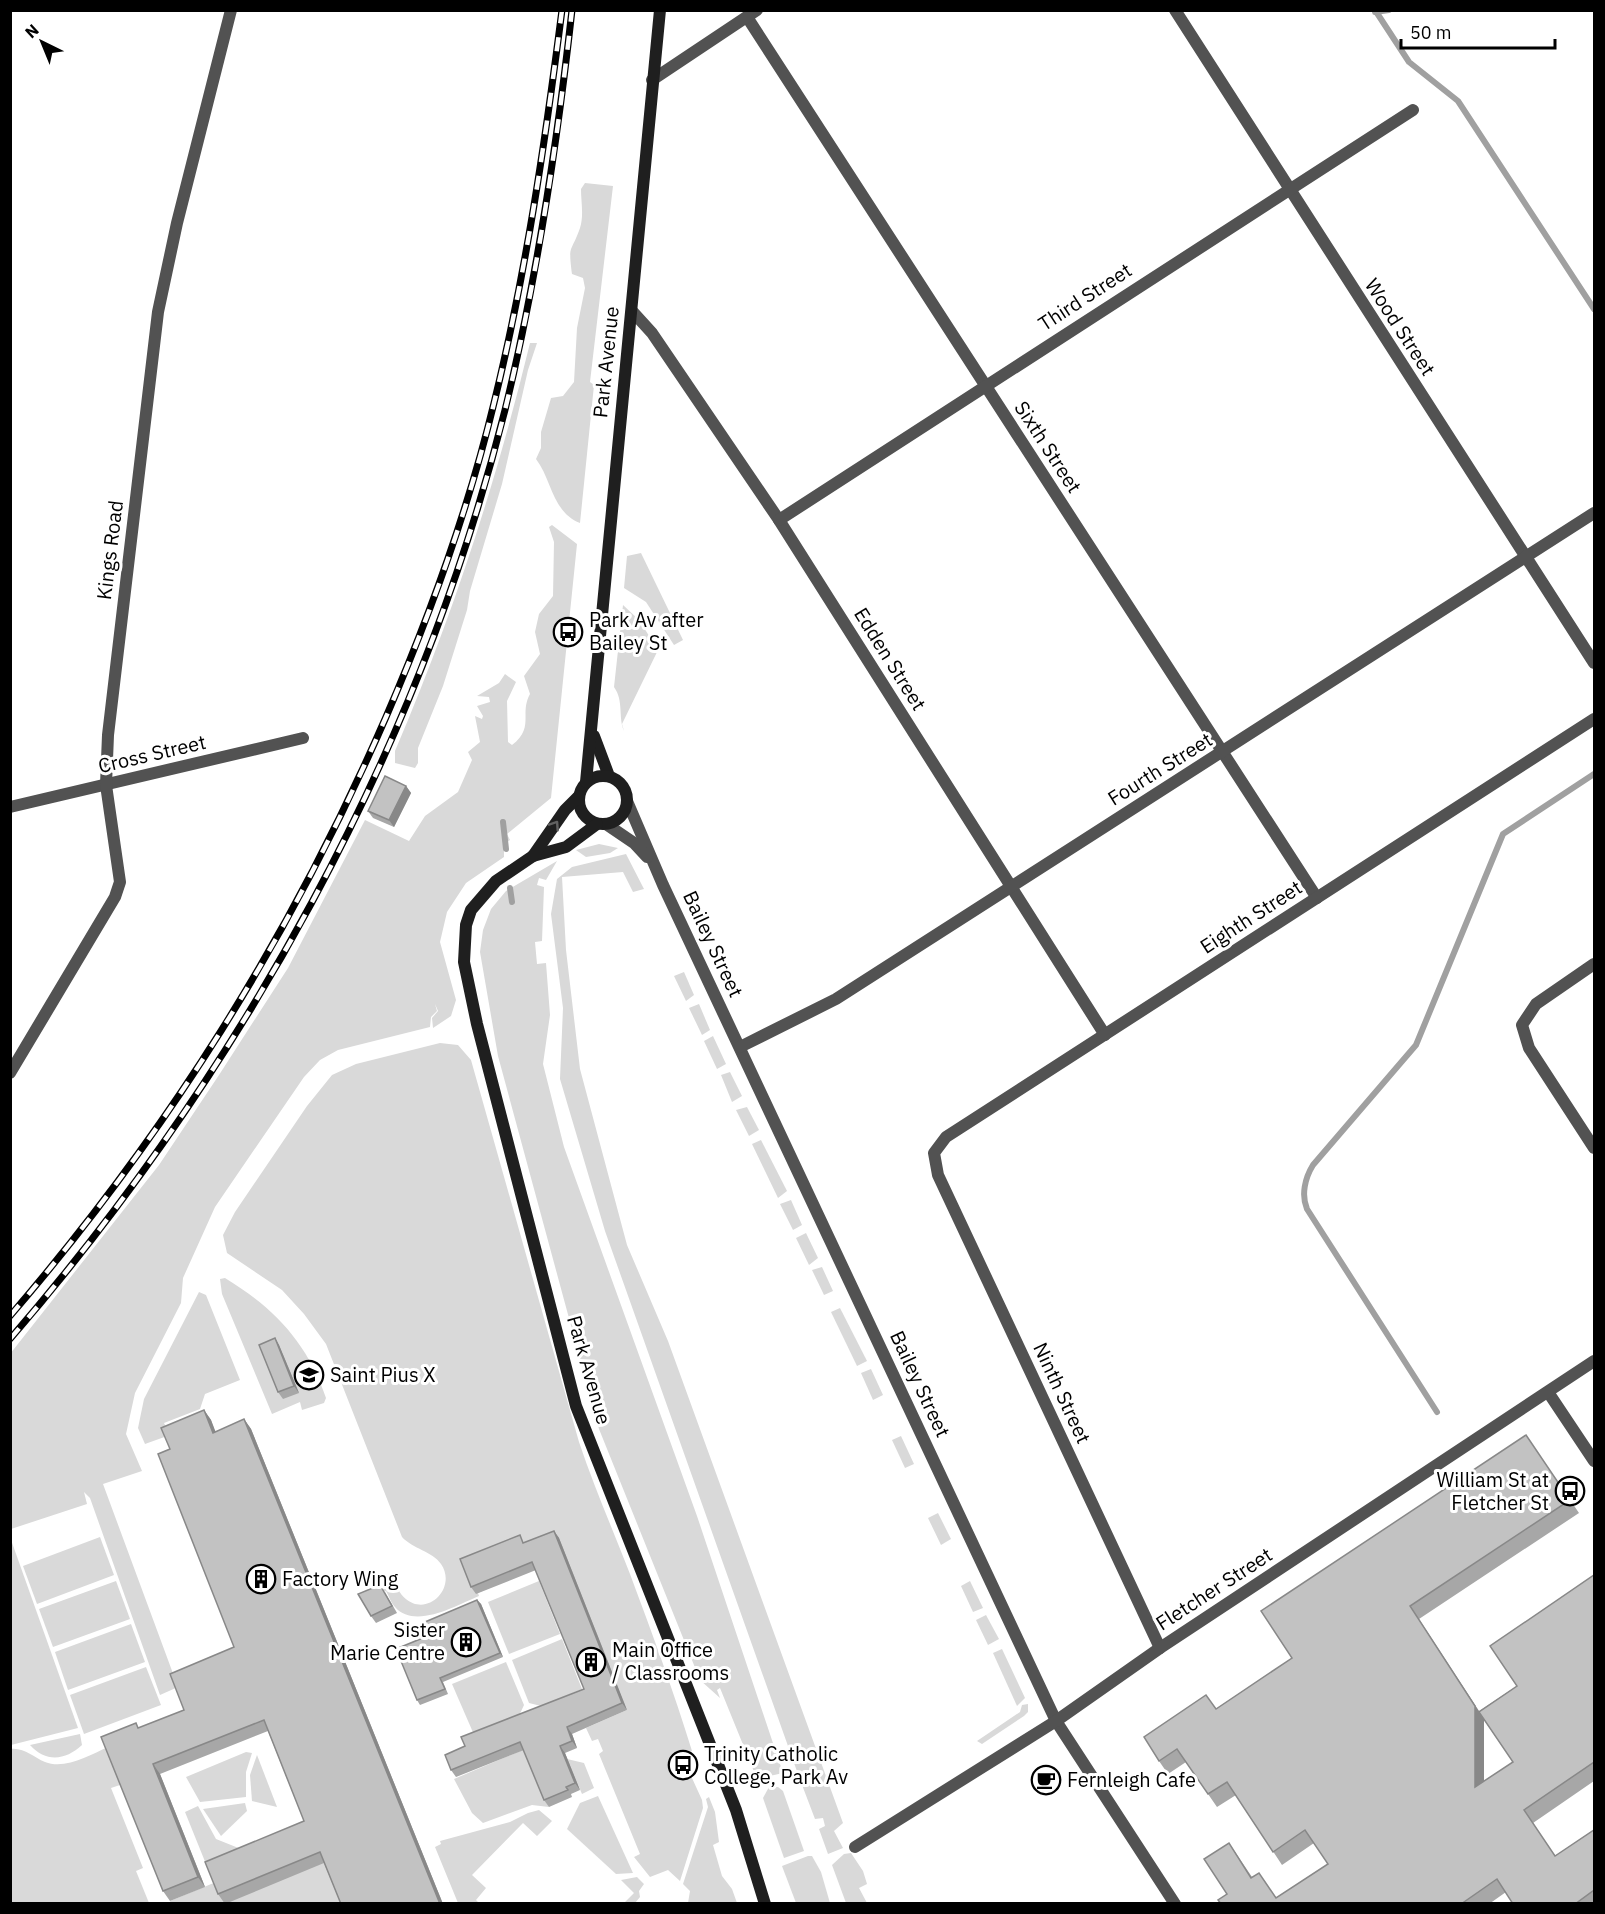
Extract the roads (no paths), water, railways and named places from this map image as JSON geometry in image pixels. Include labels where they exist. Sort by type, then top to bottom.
[{"type":"main road","name":"Park Avenue","points":[[586,782],[590,766],[591,718],[660,10]]},
{"type":"main road","name":"Park Avenue","points":[[591,718],[598,749],[609,777]]},
{"type":"main road","points":[[601,776],[609,777],[623,786],[627,801],[618,819],[602,824],[583,814],[579,796],[586,782],[601,776]]},
{"type":"main road","name":"Park Avenue","points":[[533,856],[565,810],[579,796]]},
{"type":"main road","name":"Park Avenue","points":[[602,824],[566,847],[533,856],[489,886],[475,904],[468,920],[464,962],[477,1024],[576,1406],[736,1810],[765,1904]]},
{"type":"street","name":"Kings Road","points":[[10,1073],[118,890],[119,873],[106,785],[108,735],[158,312],[177,223],[231,10]]},
{"type":"street","name":"Wood Street","points":[[1175,10],[1288,190],[1594,663]]},
{"type":"street","points":[[652,80],[752,14]]},
{"type":"street","name":"Sixth Street","points":[[752,14],[985,385],[1317,897]]},
{"type":"street","name":"Third Street","points":[[779,520],[1413,110]]},
{"type":"street","name":"Edden Street","points":[[632,311],[652,333],[779,520],[1106,1035]]},
{"type":"street","name":"Fourth Street","points":[[740,1047],[836,999],[1594,513]]},
{"type":"street","name":"Eighth Street","points":[[934,1152],[946,1137],[1594,719]]},
{"type":"street","name":"Cross Street","points":[[10,807],[303,738]]},
{"type":"street","name":"Bailey Street","points":[[627,801],[655,867],[1056,1721],[1175,1904]]},
{"type":"street","name":"Bailey Street","points":[[602,824],[634,843],[655,867]]},
{"type":"street","points":[[1594,964],[1536,1004],[1522,1025],[1529,1048],[1594,1148]]},
{"type":"street","name":"Ninth Street","points":[[934,1152],[938,1175],[1160,1648]]},
{"type":"street","name":"Fletcher Street","points":[[855,1847],[1056,1721],[1160,1648],[1594,1361]]},
{"type":"street","points":[[1548,1392],[1594,1461]]},
{"type":"waterway","points":[[1375,10],[1409,62],[1458,101],[1594,309]]},
{"type":"waterway","points":[[1375,12],[1389,10]]},
{"type":"waterway","points":[[1437,1412],[1307,1209],[1304,1198],[1306,1181],[1313,1165],[1416,1045],[1503,834],[1594,774]]},
{"type":"waterway","points":[[503,822],[506,849]]},
{"type":"waterway","points":[[510,888],[512,902]]},
{"type":"railway","points":[[10,1316],[68,1247],[122,1176],[221,1031],[309,879],[386,717],[447,562],[494,403],[516,305],[534,208],[562,10]]},
{"type":"railway","points":[[10,1339],[94,1237],[172,1130],[245,1018],[312,903],[371,784],[424,662],[468,537],[505,410],[527,311],[545,212],[572,10]]},
{"type":"place","name":"Park Av after Bailey St","points":[[568,632]]},
{"type":"place","name":"Saint Pius X","points":[[309,1375]]},
{"type":"place","name":"William St at Fletcher St","points":[[1570,1491]]},
{"type":"place","name":"Factory Wing","points":[[261,1579]]},
{"type":"place","name":"Sister Marie Centre","points":[[466,1642]]},
{"type":"place","name":"Main Office / Classrooms","points":[[591,1662]]},
{"type":"place","name":"Trinity Catholic College, Park Av","points":[[683,1765]]},
{"type":"place","name":"Fernleigh Cafe","points":[[1046,1780]]}]
